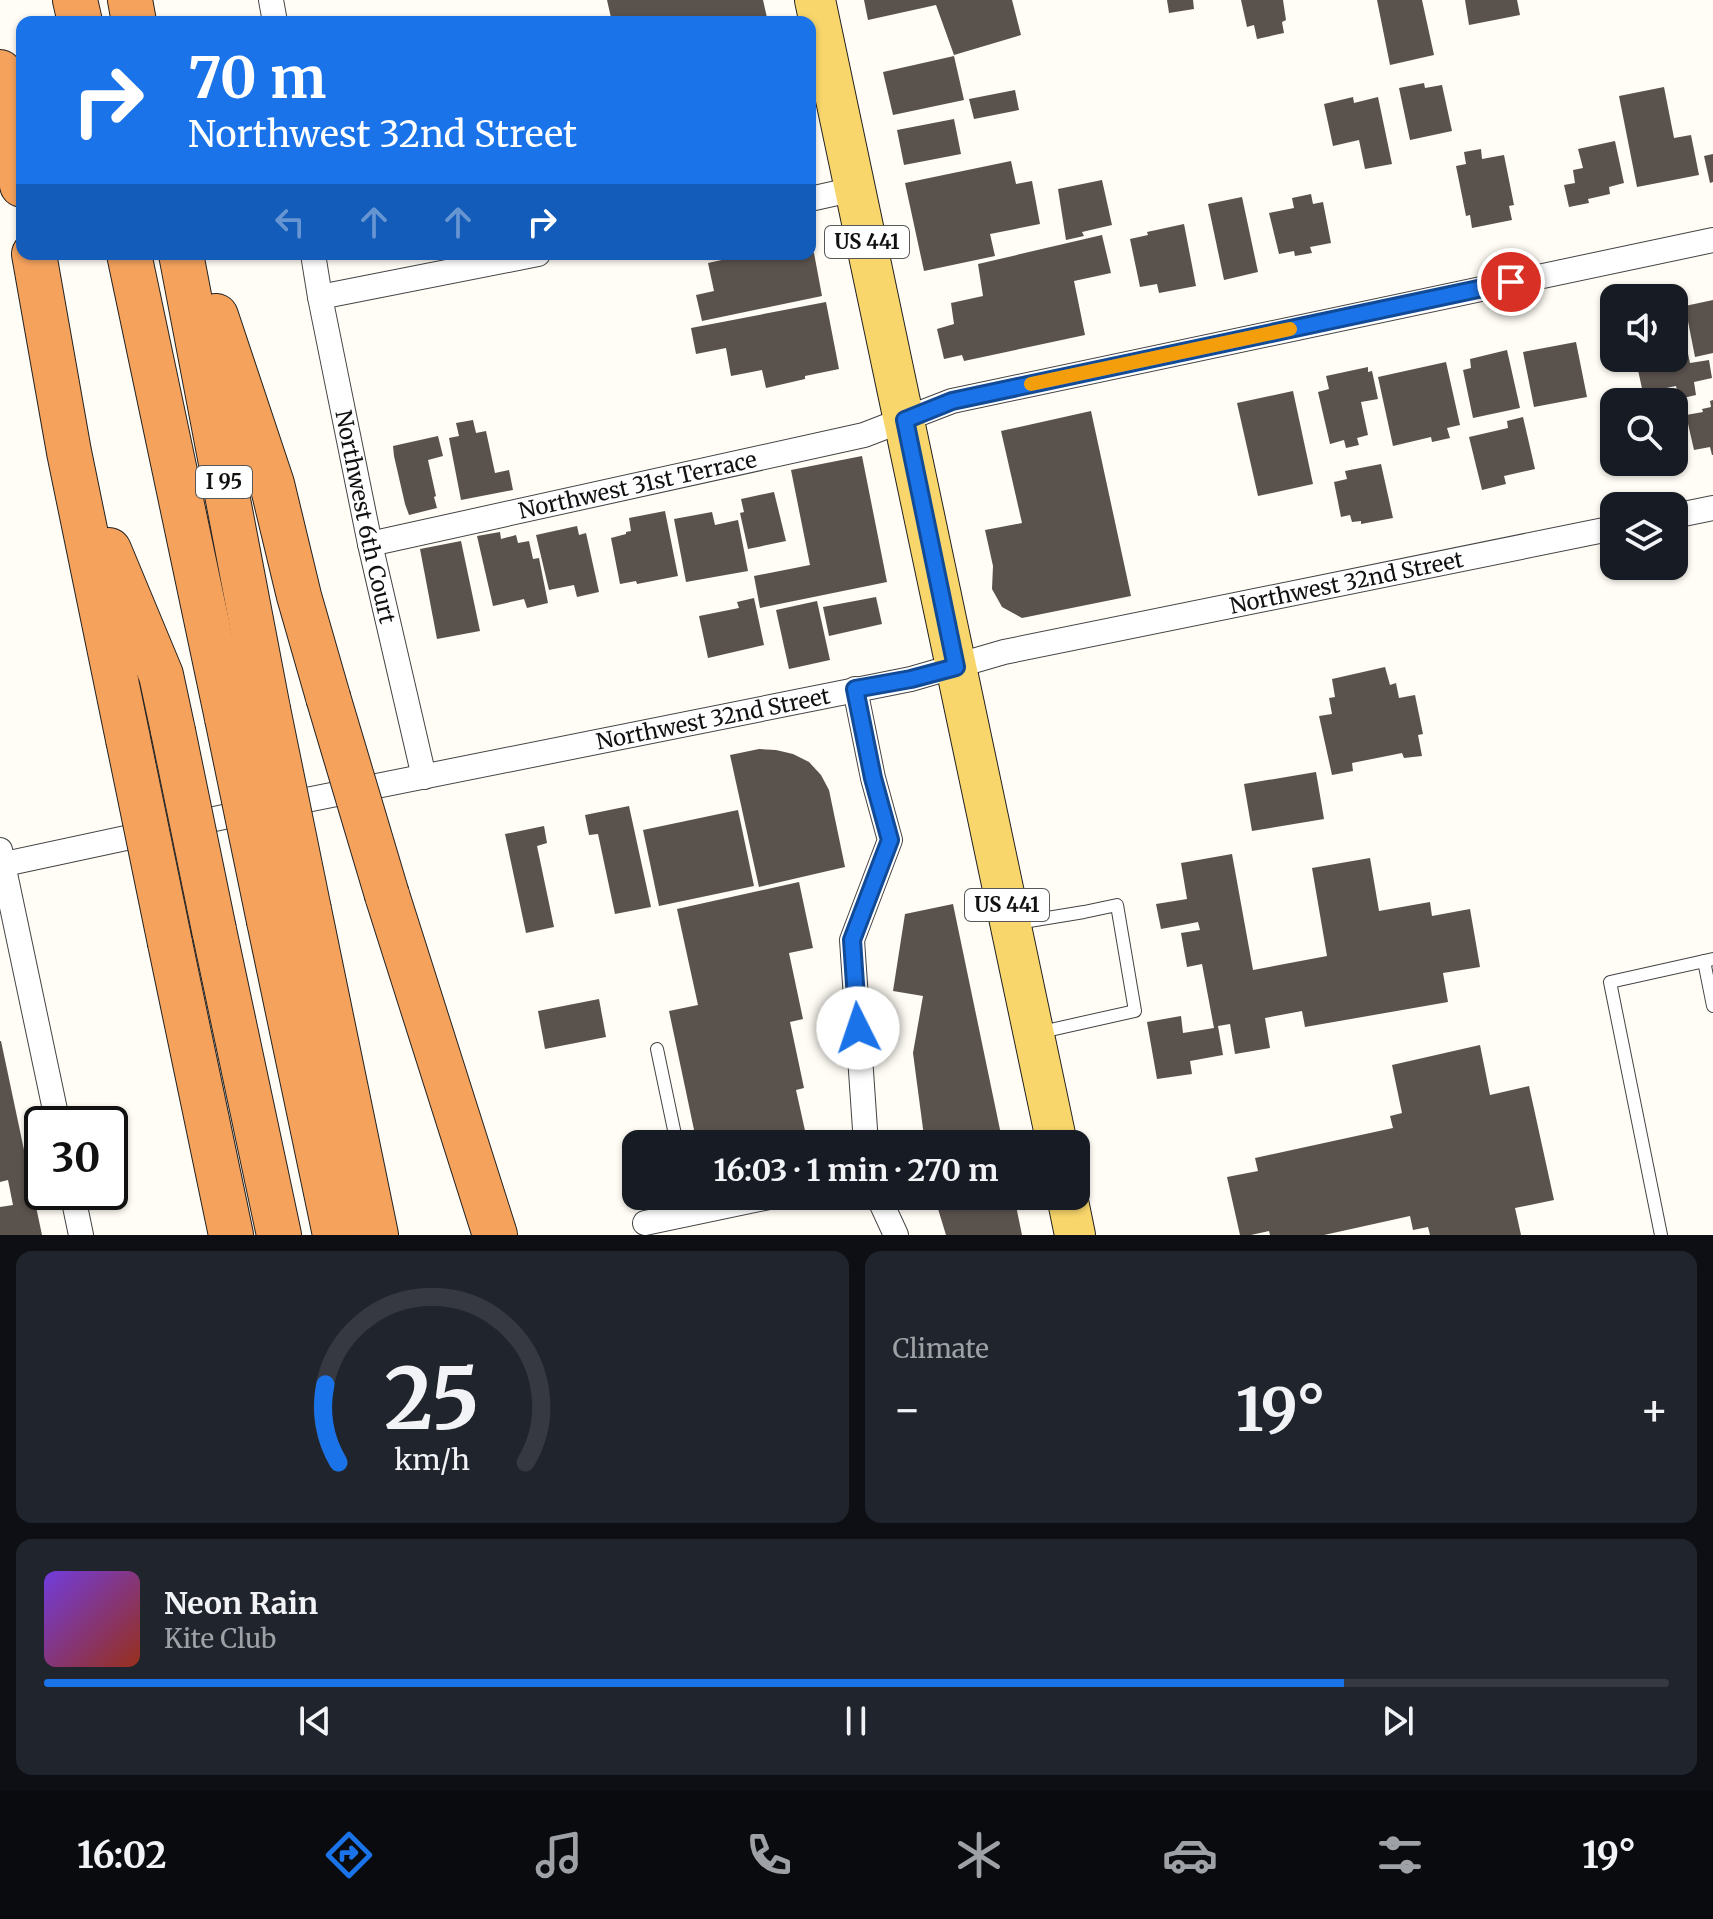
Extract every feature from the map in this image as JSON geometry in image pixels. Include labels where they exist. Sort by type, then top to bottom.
[{"type":"highway","points":[[0,72],[16,154]]},
{"type":"highway","points":[[35,260],[69,452],[231,1235]]},
{"type":"highway","points":[[131,260],[247,714]]},
{"type":"highway","name":"I 95","points":[[182,260],[247,714],[289,915],[376,1235]]},
{"type":"highway","points":[[198,260],[272,484],[328,697],[495,1235]]},
{"type":"highway","points":[[69,452],[161,675],[279,1235]]},
{"type":"highway","points":[[289,915],[335,1235]]},
{"type":"main road","name":"US 441","points":[[815,0],[1054,1130]]},
{"type":"main road","points":[[1070,1210],[1075,1235]]},
{"type":"street","points":[[816,198],[855,189]]},
{"type":"street","name":"Northwest 31st Terrace","points":[[370,544],[864,435],[952,401],[1713,240]]},
{"type":"street","name":"Northwest 6th Court","points":[[314,260],[370,544],[424,777]]},
{"type":"street","points":[[320,297],[508,260]]},
{"type":"street","points":[[1688,513],[1713,508]]},
{"type":"street","name":"Northwest 32nd Street","points":[[1,860],[911,679],[1004,652],[1600,531]]},
{"type":"street","points":[[855,689],[873,778],[890,840],[852,940],[865,1130]]},
{"type":"street","points":[[1,860],[54,1106]]},
{"type":"street","points":[[76,1210],[81,1235]]},
{"type":"street","points":[[645,1223],[676,1210]]},
{"type":"street","points":[[884,1210],[896,1235]]},
{"type":"lane","points":[[1011,924],[1117,905],[1135,1011],[1034,1033]]},
{"type":"lane","points":[[1661,1235],[1610,982],[1709,960],[1713,1006]]},
{"type":"lane","points":[[657,1049],[674,1130]]},
{"type":"building","points":[[607,0],[763,0],[767,16],[611,16]]},
{"type":"building","points":[[864,0],[1012,0],[1021,35],[954,55],[936,5],[868,20]]},
{"type":"building","points":[[1167,0],[1193,0],[1194,9],[1169,13]]},
{"type":"building","points":[[1241,0],[1283,0],[1284,33],[1257,39],[1254,25],[1247,27]]},
{"type":"building","points":[[1377,0],[1422,0],[1434,55],[1390,65]]},
{"type":"building","points":[[1465,0],[1517,0],[1520,15],[1469,25]]},
{"type":"building","points":[[954,56],[964,100],[893,115],[883,72]]},
{"type":"building","points":[[1424,83],[1425,88],[1442,85],[1452,131],[1410,140],[1399,88]]},
{"type":"building","points":[[1664,87],[1674,138],[1691,135],[1699,175],[1637,187],[1619,96]]},
{"type":"building","points":[[1015,90],[1019,110],[974,119],[969,99]]},
{"type":"building","points":[[1353,97],[1354,103],[1378,97],[1392,164],[1365,169],[1359,140],[1333,146],[1324,104]]},
{"type":"building","points":[[954,119],[961,154],[904,165],[897,130]]},
{"type":"building","points":[[1615,141],[1624,183],[1609,187],[1610,194],[1569,207],[1564,185],[1575,183],[1573,170],[1583,168],[1578,149]]},
{"type":"building","points":[[1481,149],[1482,159],[1504,155],[1514,205],[1509,206],[1512,220],[1472,228],[1470,215],[1466,216],[1456,166],[1466,164],[1464,152]]},
{"type":"building","points":[[1713,154],[1713,182],[1710,183],[1704,156]]},
{"type":"building","points":[[1011,161],[1016,184],[1032,181],[1040,224],[990,234],[995,256],[924,271],[905,183]]},
{"type":"building","points":[[1102,180],[1112,225],[1082,232],[1084,236],[1066,240],[1058,189]]},
{"type":"building","points":[[1311,194],[1313,204],[1323,202],[1331,243],[1310,247],[1312,253],[1295,256],[1294,251],[1279,254],[1269,213],[1294,208],[1292,198]]},
{"type":"building","points":[[1242,197],[1258,272],[1224,280],[1208,204]]},
{"type":"building","points":[[1184,224],[1196,286],[1159,293],[1157,284],[1140,287],[1130,239]]},
{"type":"building","points":[[1102,235],[1111,273],[1074,281],[1085,335],[964,361],[962,355],[944,359],[937,329],[954,324],[951,303],[983,296],[978,264]]},
{"type":"building","points":[[722,260],[815,260],[822,296],[702,321],[696,295],[714,291],[708,263]]},
{"type":"building","points":[[1713,300],[1713,353],[1695,357],[1688,305]]},
{"type":"building","points":[[826,302],[839,369],[766,388],[762,370],[731,376],[726,348],[696,354],[691,328]]},
{"type":"building","points":[[1576,342],[1587,397],[1534,407],[1523,352]]},
{"type":"building","points":[[1507,350],[1520,408],[1473,418],[1463,370],[1471,368],[1470,359]]},
{"type":"building","points":[[1688,354],[1690,363],[1709,360],[1712,378],[1694,382],[1696,395],[1688,397],[1688,388],[1676,386],[1642,388],[1638,372],[1688,372]]},
{"type":"building","points":[[1446,362],[1460,425],[1447,428],[1450,438],[1432,442],[1431,437],[1393,446],[1378,377]]},
{"type":"building","points":[[1368,367],[1368,372],[1372,371],[1378,399],[1361,402],[1368,435],[1357,438],[1359,445],[1346,448],[1344,440],[1330,444],[1318,392],[1329,389],[1326,376]]},
{"type":"building","points":[[1293,391],[1313,484],[1258,496],[1237,403]]},
{"type":"building","points":[[1713,400],[1713,455],[1710,447],[1694,450],[1688,424],[1688,415],[1703,412],[1702,409],[1711,407],[1710,401]]},
{"type":"building","points":[[1091,411],[1131,596],[1022,618],[1002,607],[992,589],[993,566],[985,530],[1022,523],[1001,431]]},
{"type":"building","points":[[1523,417],[1535,469],[1504,476],[1506,484],[1482,490],[1469,437],[1508,428],[1507,421]]},
{"type":"building","points":[[473,420],[476,433],[486,431],[495,473],[509,470],[513,490],[461,500],[449,438],[459,436],[456,423]]},
{"type":"building","points":[[438,436],[443,456],[428,460],[437,508],[409,515],[393,446]]},
{"type":"building","points":[[862,456],[887,582],[760,608],[754,576],[810,565],[791,470]]},
{"type":"building","points":[[1381,464],[1393,518],[1361,524],[1361,521],[1352,522],[1350,515],[1341,517],[1334,482],[1347,479],[1345,471]]},
{"type":"building","points":[[774,492],[786,541],[748,549],[740,513],[744,512],[741,499]]},
{"type":"building","points":[[665,511],[678,576],[620,584],[611,538],[631,531],[629,518]]},
{"type":"building","points":[[712,512],[715,525],[738,520],[748,571],[686,582],[674,519]]},
{"type":"building","points":[[577,526],[579,535],[586,533],[599,592],[577,597],[574,585],[549,590],[536,535]]},
{"type":"building","points":[[500,532],[501,539],[516,535],[518,543],[529,541],[533,559],[539,558],[548,603],[527,608],[524,599],[493,606],[477,536]]},
{"type":"building","points":[[461,541],[480,631],[437,639],[420,549]]},
{"type":"building","points":[[876,597],[882,624],[829,636],[823,607]]},
{"type":"building","points":[[754,598],[764,645],[708,658],[699,616],[739,608],[737,602]]},
{"type":"building","points":[[817,601],[830,660],[789,669],[776,610]]},
{"type":"building","points":[[1385,667],[1390,685],[1396,683],[1399,698],[1415,695],[1423,734],[1418,735],[1422,756],[1404,758],[1402,753],[1352,763],[1353,771],[1332,775],[1319,716],[1332,714],[1329,698],[1335,697],[1332,679]]},
{"type":"building","points":[[759,749],[793,754],[809,762],[821,775],[829,790],[845,867],[759,887],[730,755]]},
{"type":"building","points":[[1316,772],[1324,819],[1252,831],[1244,784]]},
{"type":"building","points":[[629,806],[651,907],[615,914],[598,834],[589,835],[585,815]]},
{"type":"building","points":[[738,810],[754,886],[659,906],[643,830]]},
{"type":"building","points":[[544,826],[547,843],[537,846],[554,927],[526,933],[505,834]]},
{"type":"building","points":[[1232,854],[1253,970],[1327,956],[1312,868],[1370,858],[1379,911],[1430,902],[1432,916],[1470,909],[1480,967],[1443,973],[1448,1002],[1305,1027],[1302,1011],[1265,1018],[1270,1048],[1235,1054],[1230,1024],[1218,1026],[1223,1055],[1190,1061],[1192,1074],[1157,1079],[1147,1022],[1181,1016],[1183,1033],[1214,1028],[1202,964],[1187,967],[1181,933],[1200,930],[1198,922],[1161,929],[1156,904],[1187,899],[1181,863]]},
{"type":"building","points":[[799,882],[813,948],[789,953],[803,1019],[790,1022],[804,1088],[796,1090],[805,1130],[694,1130],[669,1011],[698,1005],[677,909]]},
{"type":"building","points":[[953,904],[1000,1130],[923,1130],[913,1053],[923,996],[893,991],[905,914]]},
{"type":"building","points":[[599,999],[606,1037],[545,1049],[538,1011]]},
{"type":"building","points":[[1,1041],[24,1150],[24,1210],[37,1210],[42,1235],[0,1235],[0,1207],[13,1205],[8,1180],[0,1182]]},
{"type":"building","points":[[1480,1045],[1490,1095],[1529,1086],[1554,1200],[1515,1208],[1521,1235],[1430,1235],[1428,1227],[1413,1230],[1410,1216],[1324,1235],[1270,1235],[1269,1231],[1240,1235],[1227,1177],[1258,1171],[1255,1158],[1393,1128],[1390,1116],[1402,1113],[1392,1065]]},
{"type":"building","points":[[938,1210],[1017,1210],[1022,1235],[946,1235]]},
{"type":"slow traffic","points":[[1031,384],[1290,329]]},
{"type":"route","points":[[858,1028],[852,940],[890,840],[873,778],[855,689],[956,667],[905,420],[952,401],[1511,282]]}]
